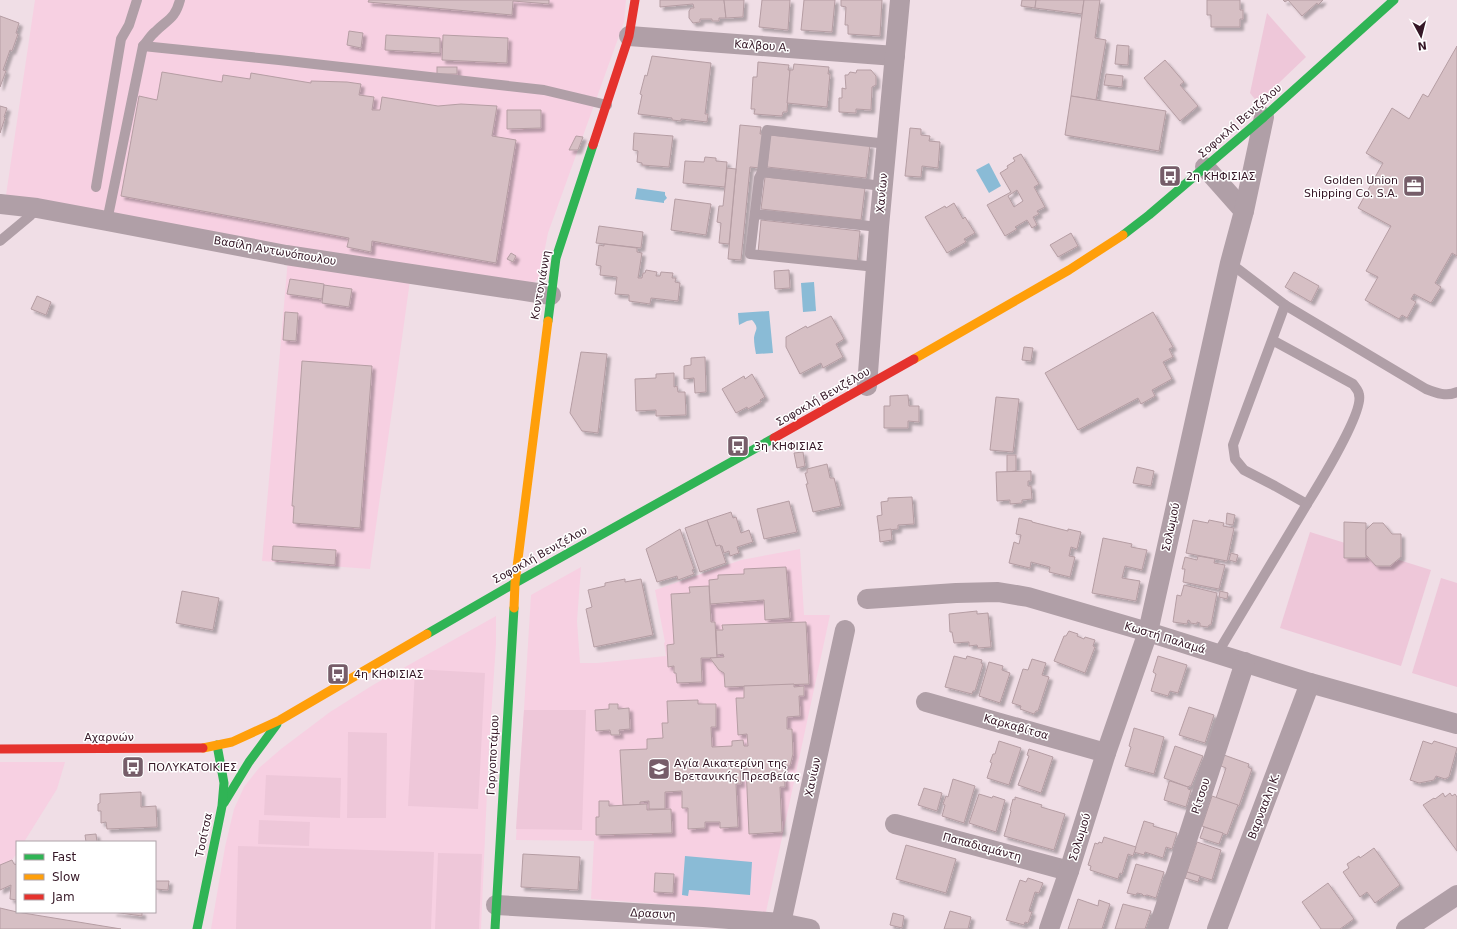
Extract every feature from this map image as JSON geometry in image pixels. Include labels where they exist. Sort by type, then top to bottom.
[{"type":"main road","name":"Κοντογιάννη","points":[[515,583],[556,258],[629,36],[635,0]]},
{"type":"main road","name":"Σοφοκλή Βενιζέλου","points":[[217,745],[240,739],[280,720],[515,583],[867,386],[1069,270],[1102,249],[1149,215],[1264,117],[1394,0]]},
{"type":"main road","name":"Γοργοποτάμου","points":[[495,929],[515,583]]},
{"type":"main road","points":[[222,806],[258,747],[280,720]]},
{"type":"main road","name":"Αχαρνών","points":[[0,749],[186,749],[217,745]]},
{"type":"main road","name":"Τοσίτσα","points":[[197,929],[222,806],[224,783],[217,745]]},
{"type":"street","name":"Χανίων","points":[[867,386],[879,228],[900,0]]},
{"type":"street","name":"Καλβου Α.","points":[[629,36],[895,56]]},
{"type":"street","name":"Σολωμού","points":[[1049,929],[1106,753],[1148,632],[1264,117]]},
{"type":"street","points":[[1205,167],[1244,211]]},
{"type":"street","name":"Βασίλη Αντωνόπουλου","points":[[0,204],[37,208],[107,220],[286,255],[551,295]]},
{"type":"street","name":"Κωστή Παλαμά","points":[[867,599],[956,593],[998,592],[1028,597],[1148,632],[1310,683],[1457,724]]},
{"type":"street","name":"Χανίων","points":[[781,923],[845,630]]},
{"type":"street","name":"Ρίτσου","points":[[1158,929],[1245,662]]},
{"type":"street","name":"Βαρνααλη Κ.","points":[[1217,929],[1310,683]]},
{"type":"street","name":"Καρκαβίτσα","points":[[926,702],[1106,753]]},
{"type":"street","name":"Παπαδιαμάντη","points":[[895,824],[1069,871]]},
{"type":"street","points":[[1406,929],[1457,895]]},
{"type":"street","name":"Δρασινη","points":[[496,905],[703,917],[781,923],[810,929]]},
{"type":"lane","points":[[96,187],[121,39],[129,25],[138,0]]},
{"type":"lane","points":[[107,220],[143,46],[155,32],[169,21],[177,11],[180,0]]},
{"type":"lane","points":[[143,46],[544,90],[607,105]]},
{"type":"lane","points":[[876,267],[750,254],[754,214],[759,178],[762,172],[767,130],[887,144]]},
{"type":"lane","points":[[762,172],[883,186]]},
{"type":"lane","points":[[0,241],[30,216],[37,208]]},
{"type":"lane","points":[[754,214],[879,228]]},
{"type":"lane","points":[[1230,263],[1284,305],[1426,389],[1440,394],[1454,394],[1457,392]]},
{"type":"lane","points":[[1284,305],[1233,445],[1235,459],[1244,470],[1307,504]]},
{"type":"lane","points":[[1217,654],[1324,476],[1359,406],[1359,394],[1353,384],[1272,340]]},
{"type":"shaded area","points":[[35,0],[626,0],[624,22],[548,233],[539,278],[535,282],[529,283],[412,266],[370,569],[262,561],[289,247],[6,195]]},
{"type":"shaded area","points":[[1267,13],[1306,57],[1258,103],[1250,93]]},
{"type":"shaded area","points":[[1310,532],[1431,570],[1401,666],[1280,628]]},
{"type":"shaded area","name":"Αγία Αικατερίνη της Βρετανικής Πρεσβείας","points":[[800,549],[804,615],[830,615],[766,912],[591,899],[594,841],[516,840],[531,595],[581,567],[577,621],[580,663],[597,663],[666,656],[665,642],[655,590],[741,560]]},
{"type":"shaded area","points":[[1441,578],[1457,583],[1457,687],[1412,673]]},
{"type":"shaded area","points":[[496,616],[496,644],[489,746],[481,929],[211,929],[225,847],[234,809],[244,787],[259,768],[281,749],[330,712],[373,685]]},
{"type":"shaded area","points":[[415,669],[485,673],[478,809],[408,806]]},
{"type":"shaded area","points":[[524,710],[586,710],[582,830],[516,829]]},
{"type":"shaded area","points":[[348,732],[387,733],[386,818],[347,818]]},
{"type":"shaded area","points":[[0,762],[65,762],[57,789],[25,841],[16,841],[16,854],[12,860],[0,865]]},
{"type":"shaded area","points":[[266,775],[341,778],[340,818],[264,815]]},
{"type":"shaded area","points":[[259,820],[310,822],[309,846],[258,844]]},
{"type":"shaded area","points":[[238,846],[434,852],[431,929],[236,929]]},
{"type":"shaded area","points":[[438,853],[482,854],[479,929],[435,929]]},
{"type":"water","points":[[989,163],[1001,186],[989,193],[976,170]]},
{"type":"water","points":[[637,188],[665,192],[667,198],[664,203],[635,199]]},
{"type":"water","points":[[814,282],[816,311],[803,312],[801,283]]},
{"type":"water","points":[[769,311],[773,353],[756,354],[754,338],[756,325],[752,320],[739,325],[738,313]]},
{"type":"water","points":[[685,856],[752,862],[750,895],[689,890],[688,896],[682,895]]},
{"type":"building","points":[[369,0],[549,0],[549,4],[513,1],[512,15],[368,2]]},
{"type":"building","points":[[660,0],[724,0],[726,18],[719,18],[719,21],[712,21],[712,19],[700,19],[700,22],[693,23],[689,18],[689,11],[691,8],[694,8],[693,4],[660,7]]},
{"type":"building","points":[[724,0],[744,0],[743,17],[726,18]]},
{"type":"building","points":[[762,0],[790,0],[788,30],[759,27]]},
{"type":"building","points":[[804,0],[835,0],[832,32],[801,30]]},
{"type":"building","points":[[841,0],[882,0],[880,36],[848,34],[848,25],[845,25],[846,7],[841,6]]},
{"type":"building","points":[[1022,0],[1036,0],[1035,8],[1021,6]]},
{"type":"building","points":[[1036,0],[1084,0],[1082,14],[1035,8]]},
{"type":"building","points":[[1084,0],[1100,0],[1095,38],[1106,40],[1096,100],[1071,96]]},
{"type":"building","points":[[1207,0],[1240,0],[1240,10],[1243,10],[1243,19],[1240,19],[1240,27],[1211,27],[1211,15],[1207,15]]},
{"type":"building","points":[[1288,0],[1323,0],[1318,5],[1317,3],[1302,16]]},
{"type":"building","points":[[0,16],[19,23],[16,33],[18,34],[12,51],[10,50],[3,70],[6,71],[0,87]]},
{"type":"building","points":[[349,31],[363,33],[361,48],[347,45]]},
{"type":"building","points":[[386,35],[440,38],[440,53],[385,50]]},
{"type":"building","points":[[443,35],[508,38],[507,63],[442,60]]},
{"type":"building","points":[[1117,45],[1129,46],[1128,65],[1115,64]]},
{"type":"building","name":"Golden Union Shipping Co. S.A.","points":[[1457,46],[1457,256],[1452,253],[1435,283],[1441,287],[1431,303],[1414,294],[1411,299],[1416,302],[1407,318],[1402,315],[1399,319],[1365,300],[1378,277],[1366,271],[1391,226],[1358,208],[1383,163],[1366,153],[1392,108],[1409,119],[1423,94],[1428,97]]},
{"type":"building","points":[[652,56],[711,63],[705,114],[708,114],[707,122],[681,119],[681,121],[672,120],[672,118],[638,114],[642,95],[640,94],[645,75],[647,76]]},
{"type":"building","points":[[1165,60],[1184,82],[1180,85],[1198,106],[1180,121],[1144,78]]},
{"type":"building","points":[[758,62],[789,65],[788,70],[790,70],[787,112],[783,112],[782,116],[754,114],[755,109],[751,109],[753,77],[757,77]]},
{"type":"building","points":[[794,64],[829,67],[828,74],[830,74],[827,107],[787,103],[790,70],[793,70]]},
{"type":"building","points":[[437,67],[457,67],[457,74],[437,74]]},
{"type":"building","points":[[857,70],[871,70],[876,76],[876,85],[872,87],[871,110],[856,109],[856,113],[839,112],[839,98],[842,98],[842,88],[846,89],[845,75],[848,75],[850,72],[856,73]]},
{"type":"building","points":[[162,72],[222,82],[223,75],[250,79],[251,73],[311,83],[311,81],[361,84],[359,95],[374,97],[372,110],[380,110],[382,97],[438,106],[461,104],[497,106],[492,136],[516,140],[496,263],[372,241],[371,252],[347,247],[349,238],[121,196],[139,96],[157,100]]},
{"type":"building","points":[[1106,74],[1123,76],[1122,87],[1104,85]]},
{"type":"building","points":[[1071,96],[1166,111],[1159,151],[1065,135]]},
{"type":"building","points":[[0,106],[7,108],[0,133]]},
{"type":"building","points":[[507,110],[541,110],[541,128],[507,129]]},
{"type":"building","points":[[740,125],[761,127],[760,134],[763,134],[760,168],[750,167],[741,260],[728,259]]},
{"type":"building","points":[[910,128],[921,129],[921,135],[930,136],[929,141],[940,142],[938,168],[922,166],[921,177],[905,176]]},
{"type":"building","points":[[634,133],[673,136],[669,167],[642,165],[642,163],[637,162],[638,151],[633,150]]},
{"type":"building","points":[[770,135],[870,145],[866,178],[767,167]]},
{"type":"building","points":[[576,136],[583,137],[578,150],[569,150]]},
{"type":"building","points":[[1021,154],[1039,184],[1034,187],[1045,207],[1037,211],[1039,214],[1033,217],[1037,225],[1032,228],[1027,220],[1015,227],[1017,229],[1005,236],[987,205],[1011,192],[1000,173],[1015,161],[1013,158]],"holes":[[[1017,190],[1023,201],[1014,207],[1008,196]]]},
{"type":"building","points":[[705,157],[716,158],[716,161],[727,162],[725,187],[683,183],[685,161],[704,162]]},
{"type":"building","points":[[727,168],[736,169],[729,244],[719,243],[721,223],[717,222],[719,206],[723,206]]},
{"type":"building","points":[[765,177],[865,188],[861,220],[761,209]]},
{"type":"building","points":[[675,199],[711,204],[706,235],[671,230]]},
{"type":"building","points":[[954,203],[963,219],[965,217],[975,233],[964,239],[966,242],[947,253],[925,217],[945,206],[946,208]]},
{"type":"building","points":[[761,220],[860,231],[857,263],[758,253]]},
{"type":"building","points":[[599,226],[643,232],[641,248],[596,243]]},
{"type":"building","points":[[1071,233],[1078,246],[1058,257],[1050,245]]},
{"type":"building","points":[[604,244],[637,248],[637,252],[642,253],[638,278],[642,278],[643,273],[645,273],[646,270],[657,272],[656,276],[660,276],[661,272],[673,273],[672,278],[676,278],[675,282],[680,283],[678,301],[651,298],[650,304],[629,301],[629,295],[615,294],[617,277],[600,275],[601,266],[596,265],[599,245],[604,246]]},
{"type":"building","points":[[511,253],[516,256],[513,262],[507,259]]},
{"type":"building","points":[[789,270],[790,288],[775,289],[774,271]]},
{"type":"building","points":[[1294,272],[1319,286],[1311,302],[1285,287]]},
{"type":"building","points":[[290,279],[324,284],[322,299],[287,294]]},
{"type":"building","points":[[324,285],[352,289],[349,307],[322,303]]},
{"type":"building","points":[[37,296],[51,302],[46,315],[31,309]]},
{"type":"building","points":[[285,312],[298,313],[296,341],[283,340]]},
{"type":"building","points":[[1153,312],[1173,347],[1169,349],[1173,357],[1163,362],[1172,379],[1152,390],[1155,396],[1141,404],[1138,398],[1078,430],[1045,373]]},
{"type":"building","points":[[831,316],[844,339],[836,344],[843,357],[823,368],[821,363],[800,374],[786,347],[786,337],[806,326],[807,328]]},
{"type":"building","points":[[1024,347],[1033,348],[1031,361],[1022,360]]},
{"type":"building","points":[[581,352],[607,354],[598,433],[582,431],[570,413]]},
{"type":"building","points":[[705,357],[706,392],[695,393],[694,378],[684,379],[684,366],[691,365],[691,358]]},
{"type":"building","points":[[302,361],[372,366],[360,528],[293,523],[294,506],[292,506]]},
{"type":"building","points":[[674,373],[674,387],[677,386],[678,392],[685,392],[686,415],[656,416],[656,410],[636,411],[635,379],[656,378],[656,374]]},
{"type":"building","points":[[752,374],[765,397],[760,400],[761,402],[736,413],[722,389],[744,376],[745,379]]},
{"type":"building","points":[[908,395],[909,406],[919,406],[919,422],[908,421],[908,428],[884,428],[884,406],[890,406],[890,396]]},
{"type":"building","points":[[996,397],[1019,399],[1013,452],[990,450]]},
{"type":"building","points":[[803,452],[805,466],[797,468],[794,453]]},
{"type":"building","points":[[1007,455],[1016,455],[1016,471],[1007,472]]},
{"type":"building","points":[[827,464],[830,478],[834,478],[841,506],[813,512],[806,484],[808,484],[805,473],[807,473],[807,469]]},
{"type":"building","points":[[1137,467],[1154,471],[1151,486],[1133,483]]},
{"type":"building","points":[[1031,471],[1031,481],[1028,481],[1028,486],[1031,486],[1032,499],[1022,500],[1022,503],[1010,504],[1010,500],[997,501],[996,472]]},
{"type":"building","points":[[912,497],[914,524],[898,525],[898,529],[879,531],[877,516],[882,515],[881,502],[888,501],[888,498]]},
{"type":"building","points":[[789,501],[797,532],[764,539],[757,509]]},
{"type":"building","points":[[731,512],[733,518],[736,517],[741,533],[749,530],[753,542],[737,547],[739,553],[730,556],[729,551],[724,553],[722,546],[716,546],[707,520]]},
{"type":"building","points":[[1227,513],[1235,515],[1233,525],[1226,524]]},
{"type":"building","points":[[1019,518],[1068,531],[1068,529],[1081,532],[1077,549],[1071,547],[1069,556],[1075,557],[1070,577],[1049,572],[1050,567],[1031,562],[1030,568],[1009,563],[1014,542],[1019,544],[1021,535],[1016,534]]},
{"type":"building","points":[[707,520],[716,546],[720,545],[726,563],[700,572],[685,528]]},
{"type":"building","points":[[1193,520],[1208,523],[1209,520],[1224,523],[1223,526],[1234,528],[1227,561],[1186,553]]},
{"type":"building","points":[[1344,522],[1366,523],[1366,558],[1344,558]]},
{"type":"building","points":[[1373,523],[1383,523],[1392,534],[1401,534],[1401,557],[1390,566],[1376,566],[1366,555],[1366,530]]},
{"type":"building","points":[[680,529],[694,569],[692,570],[694,574],[678,580],[677,576],[657,582],[646,549]]},
{"type":"building","points":[[891,529],[892,540],[880,542],[879,531]]},
{"type":"building","points":[[1103,538],[1132,544],[1131,547],[1147,550],[1142,570],[1125,566],[1122,578],[1140,581],[1136,601],[1092,593]]},
{"type":"building","points":[[273,546],[336,550],[335,565],[272,560]]},
{"type":"building","points":[[1231,553],[1238,555],[1236,562],[1229,560]]},
{"type":"building","points":[[1198,556],[1215,559],[1214,563],[1225,565],[1219,589],[1183,582],[1185,569],[1182,569],[1185,557],[1197,560]]},
{"type":"building","points":[[786,567],[790,618],[765,620],[764,600],[710,604],[709,580],[718,579],[718,575],[744,574],[744,569]]},
{"type":"building","points":[[625,579],[625,582],[641,579],[653,635],[594,647],[586,609],[592,607],[588,590],[605,586],[605,583]]},
{"type":"building","points":[[1184,585],[1217,593],[1211,625],[1208,627],[1200,626],[1200,623],[1197,622],[1197,624],[1190,623],[1188,620],[1187,624],[1173,622],[1177,595],[1181,596]]},
{"type":"building","points":[[709,586],[711,622],[715,622],[717,658],[701,658],[702,682],[677,683],[676,673],[674,673],[674,666],[668,667],[667,645],[674,644],[671,594],[690,593],[689,587]]},
{"type":"building","points":[[182,591],[219,598],[213,630],[176,623]]},
{"type":"building","points":[[1220,591],[1228,593],[1227,599],[1219,597]]},
{"type":"building","points":[[977,611],[977,614],[988,613],[991,647],[978,648],[977,645],[969,646],[969,642],[954,643],[952,632],[950,632],[949,614]]},
{"type":"building","points":[[806,622],[809,684],[725,687],[724,673],[719,670],[710,658],[724,657],[723,654],[717,655],[716,630],[723,630],[722,625]]},
{"type":"building","points":[[1069,631],[1078,634],[1077,636],[1084,639],[1085,637],[1095,640],[1093,646],[1095,647],[1085,673],[1054,661],[1064,636],[1066,636]]},
{"type":"building","points":[[954,656],[966,659],[967,656],[982,660],[981,663],[983,664],[975,691],[973,691],[972,694],[945,687]]},
{"type":"building","points":[[1158,656],[1187,665],[1178,693],[1170,691],[1168,696],[1151,691],[1156,674],[1153,672]]},
{"type":"building","points":[[1032,659],[1046,663],[1042,675],[1049,677],[1038,711],[1034,714],[1020,709],[1021,706],[1012,703],[1023,669],[1028,670]]},
{"type":"building","points":[[989,662],[1003,666],[1002,670],[1010,673],[1000,703],[979,696]]},
{"type":"building","points":[[794,684],[794,687],[804,686],[804,696],[799,696],[800,716],[787,717],[787,729],[792,729],[793,754],[790,766],[784,766],[785,787],[780,787],[782,832],[749,834],[746,767],[740,768],[741,784],[736,784],[738,827],[720,828],[720,822],[705,822],[705,828],[688,829],[688,808],[682,808],[682,791],[665,792],[665,809],[649,809],[649,801],[640,802],[640,805],[623,805],[620,750],[647,749],[647,739],[663,738],[662,723],[668,723],[667,701],[698,700],[698,704],[716,704],[716,727],[711,727],[712,747],[732,746],[732,741],[743,740],[744,746],[748,746],[747,734],[738,735],[736,698],[744,698],[744,686]]},
{"type":"building","points":[[609,704],[618,704],[618,709],[629,708],[630,729],[619,730],[620,735],[611,735],[610,730],[596,731],[595,710],[609,709]]},
{"type":"building","points":[[1189,707],[1214,715],[1205,743],[1179,735]]},
{"type":"building","points":[[1134,728],[1164,737],[1154,774],[1125,766],[1131,747],[1129,746]]},
{"type":"building","points":[[999,741],[1021,748],[1009,785],[987,778],[992,763],[990,762],[993,754],[995,754]]},
{"type":"building","points":[[1423,741],[1432,744],[1434,741],[1457,748],[1449,777],[1445,779],[1436,776],[1434,780],[1419,783],[1410,780]]},
{"type":"building","points":[[1175,746],[1203,756],[1191,786],[1188,787],[1164,778]]},
{"type":"building","points":[[1029,749],[1053,757],[1041,793],[1018,785],[1029,756],[1027,755]]},
{"type":"building","points":[[1224,755],[1249,764],[1248,767],[1252,769],[1239,806],[1216,798],[1226,768],[1221,766]]},
{"type":"building","points":[[953,779],[975,786],[964,823],[942,816],[945,805],[943,804],[946,796],[948,797]]},
{"type":"building","points":[[1170,781],[1188,787],[1188,789],[1191,790],[1186,807],[1164,800]]},
{"type":"building","points":[[924,788],[942,793],[937,811],[918,805]]},
{"type":"building","points":[[141,792],[141,807],[156,806],[157,827],[107,829],[106,822],[101,823],[101,811],[98,811],[100,794]]},
{"type":"building","points":[[1443,793],[1445,797],[1450,793],[1452,796],[1455,794],[1457,797],[1457,851],[1423,805]]},
{"type":"building","points":[[979,794],[1005,800],[996,832],[969,823]]},
{"type":"building","points":[[1212,796],[1238,805],[1227,835],[1202,826]]},
{"type":"building","points":[[1015,797],[1065,814],[1054,850],[1004,836],[1013,799],[1015,800]]},
{"type":"building","points":[[599,801],[609,801],[609,806],[647,804],[647,810],[671,809],[672,833],[596,835],[596,817],[599,817]]},
{"type":"building","points":[[1144,821],[1154,824],[1153,826],[1177,833],[1172,849],[1166,847],[1163,858],[1145,852],[1144,855],[1134,852]]},
{"type":"building","points":[[1204,827],[1223,833],[1219,844],[1200,838]]},
{"type":"building","points":[[96,834],[97,841],[86,841],[85,835]]},
{"type":"building","points":[[1104,837],[1136,847],[1133,856],[1128,854],[1122,874],[1120,873],[1118,879],[1090,870],[1091,866],[1088,865],[1095,843],[1102,843]]},
{"type":"building","points":[[1197,842],[1221,850],[1212,880],[1187,872]]},
{"type":"building","points":[[906,845],[956,859],[946,893],[896,879]]},
{"type":"building","points":[[1374,848],[1400,885],[1375,903],[1367,892],[1360,897],[1343,872],[1349,868],[1347,864],[1359,856],[1360,858]]},
{"type":"building","points":[[523,854],[580,857],[578,890],[521,887]]},
{"type":"building","points":[[12,860],[16,865],[16,900],[10,899],[11,885],[0,890],[0,865]]},
{"type":"building","points":[[1136,864],[1164,872],[1156,898],[1137,893],[1136,895],[1127,893]]},
{"type":"building","points":[[1187,872],[1200,876],[1198,882],[1185,878]]},
{"type":"building","points":[[655,873],[674,874],[673,893],[654,892]]},
{"type":"building","points":[[1028,878],[1043,883],[1039,893],[1035,892],[1029,911],[1032,912],[1028,923],[1025,922],[1024,925],[1006,920],[1020,880],[1026,882]]},
{"type":"building","points":[[156,881],[169,881],[168,890],[156,889]]},
{"type":"building","points":[[1328,883],[1354,919],[1340,929],[1321,929],[1302,902]]},
{"type":"building","points":[[1078,899],[1098,906],[1099,900],[1110,904],[1102,929],[1068,929]]},
{"type":"building","points":[[1123,904],[1151,911],[1145,929],[1115,929]]},
{"type":"building","points":[[0,908],[16,913],[121,929],[0,929]]},
{"type":"building","points":[[950,911],[971,917],[968,929],[944,929]]},
{"type":"building","points":[[120,913],[142,913],[142,916]]},
{"type":"building","points":[[893,913],[904,916],[902,928],[890,925]]},
{"type":"traffic: fast","points":[[1123,235],[1149,215],[1264,117],[1394,0]]},
{"type":"traffic: fast","points":[[548,321],[556,258],[593,145]]},
{"type":"traffic: fast","points":[[427,634],[774,438]]},
{"type":"traffic: fast","points":[[495,929],[514,608]]},
{"type":"traffic: fast","points":[[224,803],[249,762],[277,724]]},
{"type":"traffic: fast","points":[[197,929],[222,806],[224,783],[217,745]]},
{"type":"traffic: slow","points":[[914,359],[1069,270],[1123,235]]},
{"type":"traffic: slow","points":[[514,608],[515,583],[548,321]]},
{"type":"traffic: slow","points":[[203,748],[232,742],[280,720],[427,634]]},
{"type":"traffic: jam","points":[[593,145],[629,36],[635,0]]},
{"type":"traffic: jam","points":[[774,438],[914,359]]},
{"type":"traffic: jam","points":[[0,749],[203,748]]},
{"type":"place","name":"2η ΚΗΦΙΣΙΑΣ","points":[[1170,176]]},
{"type":"place","name":"Golden Union Shipping Co. S.A.","points":[[1414,186]]},
{"type":"place","name":"3η ΚΗΦΙΣΙΑΣ","points":[[738,446]]},
{"type":"place","name":"4η ΚΗΦΙΣΙΑΣ","points":[[338,674]]},
{"type":"place","name":"ΠΟΛΥΚΑΤΟΙΚΙΕΣ","points":[[133,767]]},
{"type":"place","name":"Αγία Αικατερίνη της Βρετανικής Πρεσβείας","points":[[659,769]]}]
